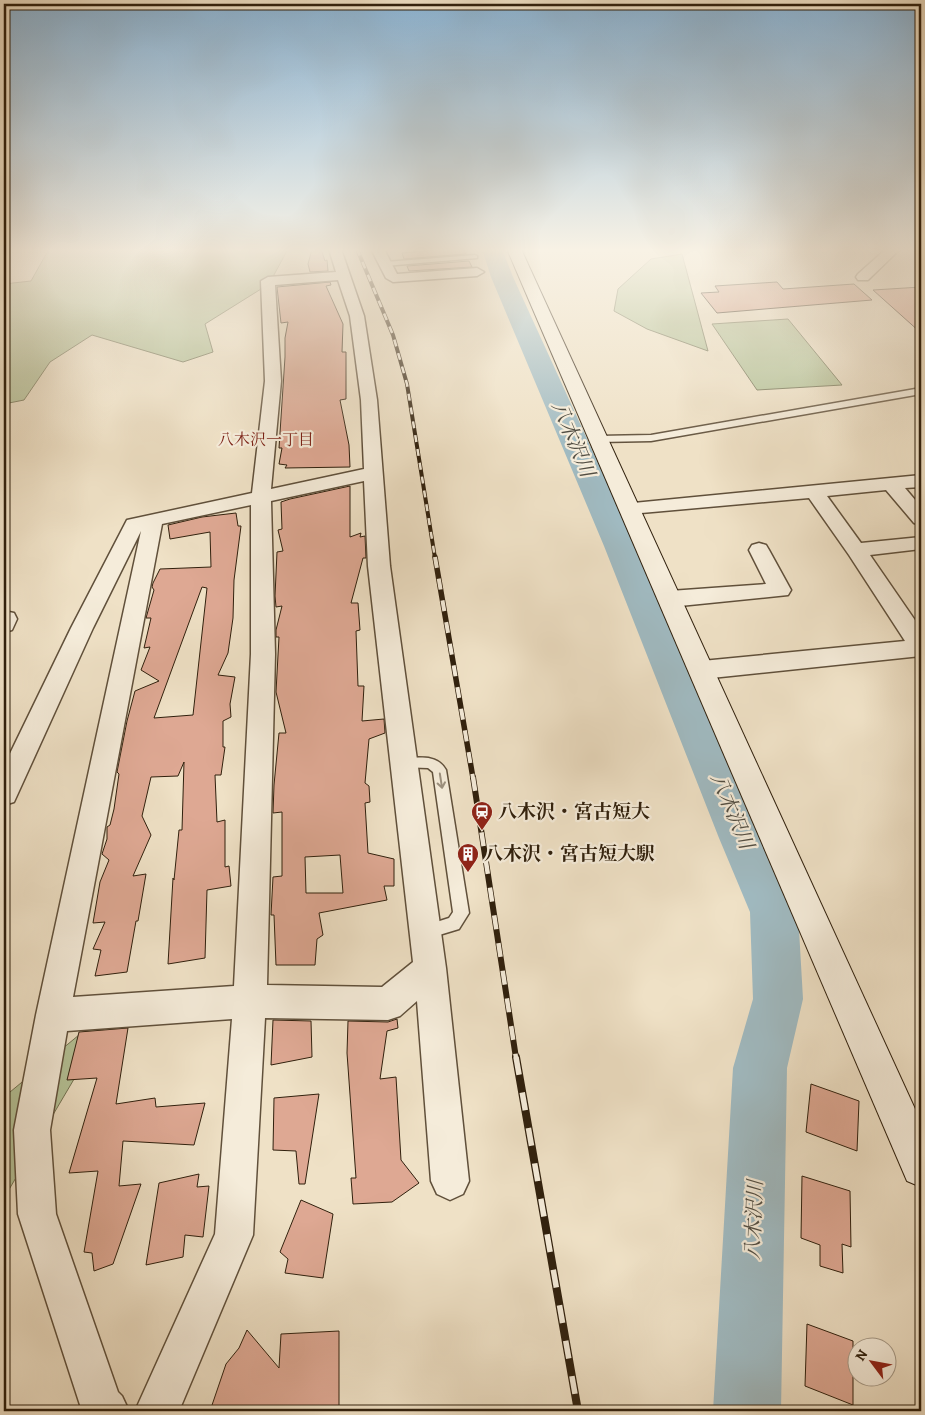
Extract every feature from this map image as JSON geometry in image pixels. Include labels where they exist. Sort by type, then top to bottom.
[{"type":"street","points":[[157,1411],[234,1235],[250,1001],[263,654],[261,497],[273,381],[270,315]]},
{"type":"street","points":[[357,315],[370,400],[379,566],[426,932],[450,1181]]},
{"type":"street","points":[[544,315],[921,1167]]},
{"type":"street","points":[[4,794],[82,628],[134,524],[374,473]]},
{"type":"street","points":[[630,508],[921,481]]},
{"type":"street","points":[[891,484],[921,520]]},
{"type":"street","points":[[702,670],[921,647],[911,616],[856,550],[814,492]]},
{"type":"street","points":[[107,1411],[101,1406],[37,1214],[32,1130],[53,1015],[154,520]]},
{"type":"street","points":[[856,550],[921,543]]},
{"type":"street","points":[[670,599],[780,590],[759,550]]},
{"type":"street","points":[[4,619],[6,619],[4,624]]},
{"type":"street","points":[[53,1015],[250,1001],[388,1004],[430,968]]},
{"type":"lane","points":[[599,439],[651,438],[921,391]]},
{"type":"lane","points":[[404,763],[431,763],[439,770],[461,913],[454,924],[426,932]]},
{"type":"green space","points":[[4,315],[219,315],[205,324],[213,352],[183,362],[92,335],[50,362],[24,400],[4,404]]},
{"type":"green space","points":[[621,315],[698,315],[708,351],[647,329]]},
{"type":"green space","points":[[788,319],[842,385],[757,390],[712,324]]},
{"type":"green space","points":[[120,1001],[4,1198],[4,1097]]},
{"type":"building","points":[[280,315],[339,315],[343,324],[342,352],[346,352],[346,399],[340,400],[349,445],[350,467],[285,468],[287,465],[279,464],[282,448],[279,448],[285,338],[288,322],[281,323]]},
{"type":"building","points":[[901,315],[921,315],[921,333]]},
{"type":"building","points":[[350,486],[350,537],[361,533],[360,537],[365,536],[366,558],[363,558],[351,603],[358,603],[360,630],[356,631],[358,686],[364,686],[362,721],[384,719],[385,733],[369,739],[365,783],[369,786],[370,802],[365,803],[368,853],[394,859],[394,886],[384,886],[387,900],[319,913],[323,935],[317,939],[315,965],[276,965],[274,915],[271,915],[273,877],[282,876],[282,812],[273,813],[279,733],[286,733],[276,692],[279,637],[276,637],[276,630],[282,606],[276,607],[277,552],[283,551],[278,530],[282,529],[281,502]],"holes":[[[340,855],[343,893],[306,893],[305,857]]]},
{"type":"building","points":[[236,513],[238,526],[241,526],[228,653],[218,675],[235,677],[230,704],[231,717],[223,721],[223,747],[225,747],[221,775],[215,775],[217,822],[225,820],[225,867],[229,866],[231,886],[207,890],[205,958],[168,964],[173,878],[174,880],[179,830],[182,830],[184,762],[178,776],[151,777],[142,816],[151,835],[133,876],[146,874],[127,972],[95,976],[101,950],[93,949],[105,922],[93,923],[100,882],[109,860],[102,854],[107,839],[107,827],[110,825],[114,809],[119,774],[117,772],[127,721],[135,691],[159,681],[141,670],[150,647],[144,648],[151,618],[146,618],[154,590],[152,587],[160,569],[211,567],[210,532],[170,539],[168,525],[202,517]],"holes":[[[202,587],[207,588],[193,715],[154,718]]]},
{"type":"building","points":[[397,1019],[398,1028],[387,1031],[380,1079],[396,1077],[401,1160],[419,1183],[392,1202],[353,1204],[351,1178],[356,1178],[347,1053],[348,1021],[388,1022]]},
{"type":"building","points":[[273,1020],[311,1021],[312,1057],[271,1065]]},
{"type":"building","points":[[128,1028],[116,1104],[155,1098],[156,1107],[205,1103],[194,1145],[123,1141],[119,1186],[141,1184],[113,1264],[94,1271],[92,1253],[84,1252],[98,1171],[69,1173],[97,1078],[67,1080],[79,1032]]},
{"type":"building","points":[[811,1084],[859,1101],[857,1151],[806,1132]]},
{"type":"building","points":[[319,1094],[305,1184],[299,1184],[296,1151],[273,1150],[274,1098]]},
{"type":"building","points":[[199,1174],[197,1187],[209,1186],[203,1237],[185,1235],[183,1257],[146,1265],[159,1183]]},
{"type":"building","points":[[802,1176],[850,1191],[851,1247],[842,1244],[843,1273],[820,1266],[820,1245],[801,1238]]},
{"type":"building","points":[[301,1200],[333,1214],[323,1278],[285,1273],[288,1259],[280,1252]]},
{"type":"building","points":[[807,1324],[848,1339],[848,1388],[853,1388],[853,1405],[805,1386]]},
{"type":"building","points":[[247,1330],[279,1368],[281,1334],[339,1331],[339,1411],[210,1411],[226,1364],[239,1348]]},
{"type":"waterway","name":"八木沢川","points":[[519,315],[620,546],[741,838],[774,912],[778,999],[760,1068],[747,1411]]},
{"type":"railway","points":[[385,315],[393,335],[407,384],[435,558]]},
{"type":"railway","points":[[435,557],[473,778]]},
{"type":"railway","points":[[473,777],[516,1058]]},
{"type":"railway","points":[[516,1057],[578,1411]]},
{"type":"place","name":"八木沢・宮古短大","points":[[482,831]]},
{"type":"place","name":"八木沢・宮古短大駅","points":[[468,873]]},
{"type":"district","name":"八木沢一丁目","points":[[266,440]]}]
